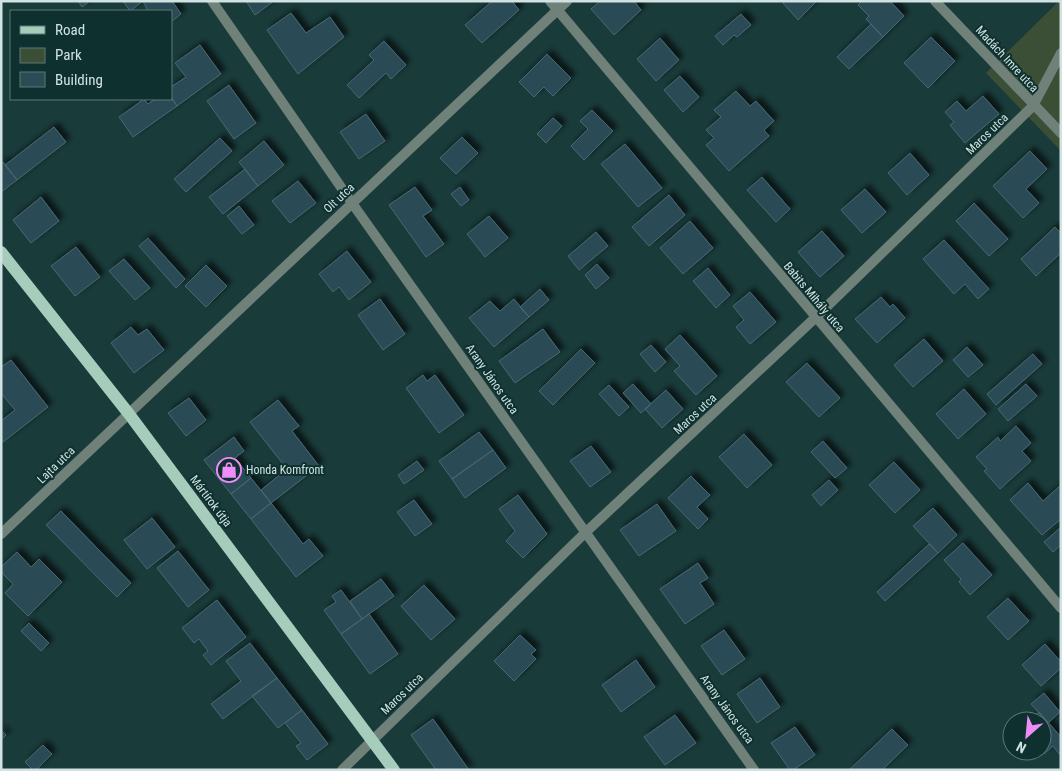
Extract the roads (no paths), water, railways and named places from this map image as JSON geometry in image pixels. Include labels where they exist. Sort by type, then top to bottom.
[{"type":"main road","name":"Mártírok útja","points":[[1,252],[129,414],[394,770]]},
{"type":"street","name":"Arany János utca","points":[[212,1],[352,203],[754,770]]},
{"type":"street","name":"Babits Mihály utca","points":[[550,1],[556,12],[1061,608]]},
{"type":"street","name":"Olt utca","points":[[129,414],[568,1]]},
{"type":"street","name":"Madách Imre utca","points":[[935,1],[1033,106],[1061,133]]},
{"type":"street","name":"Maros utca","points":[[342,770],[585,533],[815,318],[1033,106],[1061,53]]},
{"type":"street","name":"Lajta utca","points":[[1,534],[129,414]]},
{"type":"place","name":"Honda Komfront","points":[[229,470]]}]
